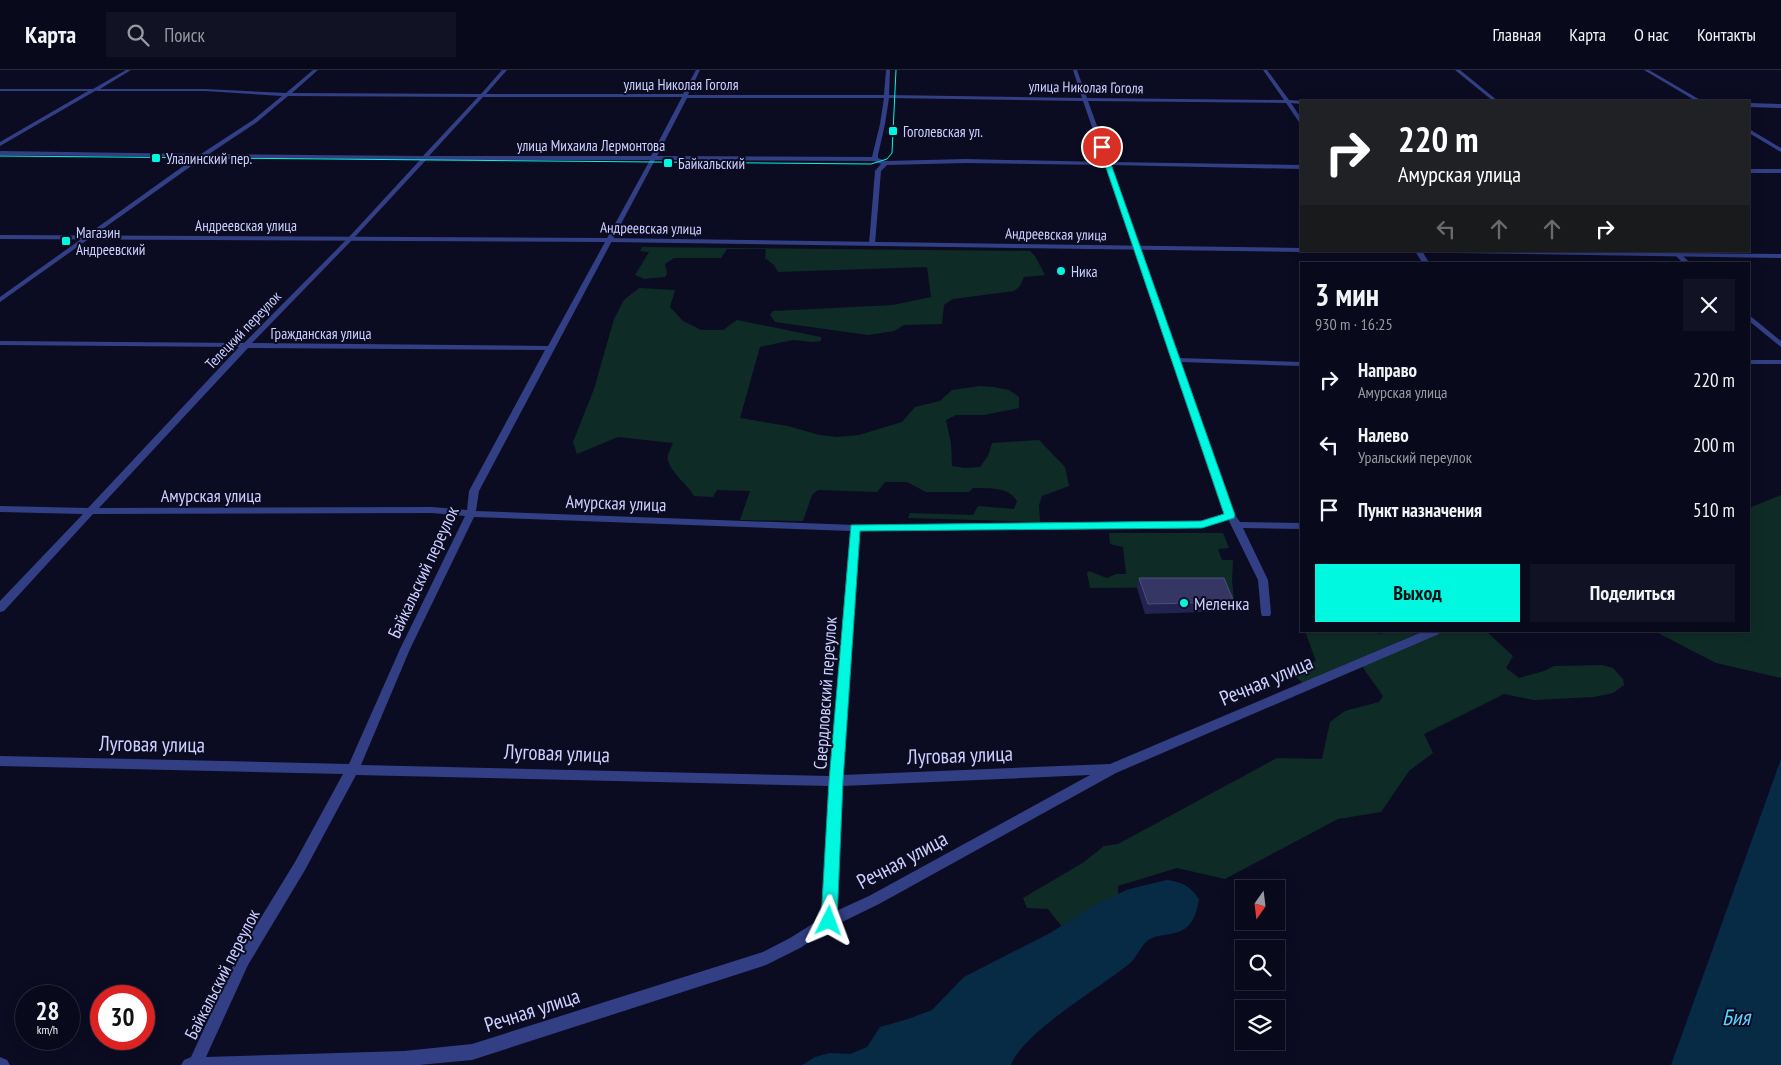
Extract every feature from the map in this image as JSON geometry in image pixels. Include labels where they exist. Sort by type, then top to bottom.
[{"type":"street","points":[[0,144],[129,70]]},
{"type":"street","points":[[0,300],[202,156],[255,121],[316,70]]},
{"type":"street","name":"Телецкий переулок","points":[[0,608],[245,346],[351,238],[422,158],[505,70]]},
{"type":"street","name":"Байкальский переулок","points":[[195,1065],[243,960],[300,866],[353,768],[405,649],[471,514],[474,491],[698,70]]},
{"type":"street","points":[[875,159],[875,148],[881,132],[887,97],[888,70]]},
{"type":"street","points":[[1075,70],[1230,515],[1237,525],[1263,580],[1266,613]]},
{"type":"street","points":[[1265,70],[1286,102],[1300,119]]},
{"type":"street","points":[[1457,70],[1495,100]]},
{"type":"street","points":[[1646,70],[1697,100]]},
{"type":"street","name":"улица Николая Гоголя","points":[[0,90],[205,90],[259,94],[887,97],[1300,102]]},
{"type":"street","points":[[1750,105],[1781,106]]},
{"type":"street","points":[[1750,132],[1781,150]]},
{"type":"street","name":"улица Михаила Лермонтова","points":[[0,154],[422,158],[875,159],[885,163],[966,161],[1300,167]]},
{"type":"street","points":[[872,244],[878,171],[885,163]]},
{"type":"street","points":[[1750,171],[1781,171]]},
{"type":"street","name":"Андреевская улица","points":[[0,237],[608,240],[1300,250]]},
{"type":"street","points":[[1566,252],[1781,256]]},
{"type":"street","points":[[1676,253],[1686,262]]},
{"type":"street","points":[[1750,318],[1781,346]]},
{"type":"street","name":"Гражданская улица","points":[[0,343],[551,348]]},
{"type":"street","points":[[1176,360],[1300,364]]},
{"type":"street","points":[[1750,362],[1781,362]]},
{"type":"street","name":"Амурская улица","points":[[0,509],[91,511],[375,509],[854,528],[1202,525],[1230,515]]},
{"type":"street","points":[[1237,525],[1300,526]]},
{"type":"street","name":"Свердловский переулок","points":[[829,921],[836,781],[854,528]]},
{"type":"street","name":"Речная улица","points":[[189,1065],[404,1059],[472,1052],[766,958],[796,943],[829,921],[874,900],[1112,769],[1433,632]]},
{"type":"street","name":"Луговая улица","points":[[0,761],[836,781],[1112,769]]},
{"type":"green space","points":[[642,247],[1030,251],[1035,256],[1045,275],[1024,277],[1020,286],[1014,291],[953,299],[944,305],[942,324],[904,325],[894,331],[868,335],[775,322],[770,315],[773,311],[893,305],[931,297],[927,267],[778,272],[774,265],[765,258],[766,249],[727,249],[721,258],[674,258],[665,264],[667,274],[665,277],[644,279],[635,275],[649,252],[640,251]]},
{"type":"green space","points":[[639,288],[675,290],[670,307],[683,321],[701,330],[723,330],[737,320],[821,337],[821,341],[793,340],[760,347],[740,418],[788,426],[819,435],[837,437],[859,435],[902,422],[915,407],[940,401],[952,390],[980,386],[1009,390],[1019,397],[1019,408],[984,415],[956,415],[946,420],[951,443],[952,466],[965,468],[980,467],[988,456],[992,443],[1039,440],[1065,467],[1069,486],[1042,496],[1039,505],[1040,522],[908,518],[910,513],[973,515],[978,506],[1014,509],[1017,501],[1009,493],[998,489],[973,488],[969,492],[926,492],[907,482],[885,482],[877,492],[818,490],[812,495],[803,521],[740,520],[750,491],[717,490],[713,497],[694,496],[670,466],[668,455],[673,443],[618,437],[577,454],[573,442],[594,389],[614,319],[624,300]]},
{"type":"green space","points":[[1781,495],[1781,678],[1716,663],[1656,632],[1750,632],[1750,508]]},
{"type":"green space","points":[[1109,533],[1223,533],[1229,548],[1218,549],[1222,560],[1233,560],[1232,581],[1234,598],[1227,598],[1223,587],[1090,588],[1087,573],[1089,571],[1107,578],[1116,574],[1126,574],[1123,547],[1110,544]]},
{"type":"green space","points":[[1305,632],[1378,632],[1379,634],[1386,632],[1421,632],[1303,683],[1290,672],[1316,661]]},
{"type":"green space","points":[[1440,632],[1487,632],[1513,656],[1506,668],[1519,678],[1554,666],[1602,665],[1613,668],[1623,679],[1624,685],[1613,693],[1594,697],[1534,700],[1504,694],[1424,734],[1433,753],[1409,771],[1381,812],[1338,819],[1225,879],[1177,868],[1118,886],[1119,932],[1071,938],[1048,909],[1027,908],[1023,898],[1084,862],[1104,846],[1118,844],[1277,758],[1322,759],[1330,722],[1345,711],[1379,702],[1383,696],[1361,665]]},
{"type":"water","name":"Бия","points":[[1781,759],[1781,1065],[1671,1065]]},
{"type":"water","points":[[1167,880],[1186,885],[1199,899],[1194,917],[1188,926],[1183,930],[1148,940],[1129,964],[1064,1011],[1030,1039],[1018,1052],[1011,1065],[802,1065],[815,1057],[830,1053],[850,1054],[867,1047],[880,1027],[932,1010],[964,977],[1050,933],[1100,902],[1129,889]]},
{"type":"building","points":[[1139,578],[1224,578],[1234,602],[1148,604]]},
{"type":"tram line","points":[[0,156],[871,164],[887,159],[892,153],[896,70]]},
{"type":"place","name":"Гоголевская ул.","points":[[893,131]]},
{"type":"place","name":"Улалинский пер.","points":[[156,158]]},
{"type":"place","name":"Байкальский","points":[[668,163]]},
{"type":"place","name":"Магазин Андреевский","points":[[66,241]]},
{"type":"place","name":"Ника","points":[[1061,271]]},
{"type":"place","name":"Меленка","points":[[1184,603]]},
{"type":"route","points":[[829,921],[836,781],[854,528],[1202,525],[1230,515],[1102,147]]}]
